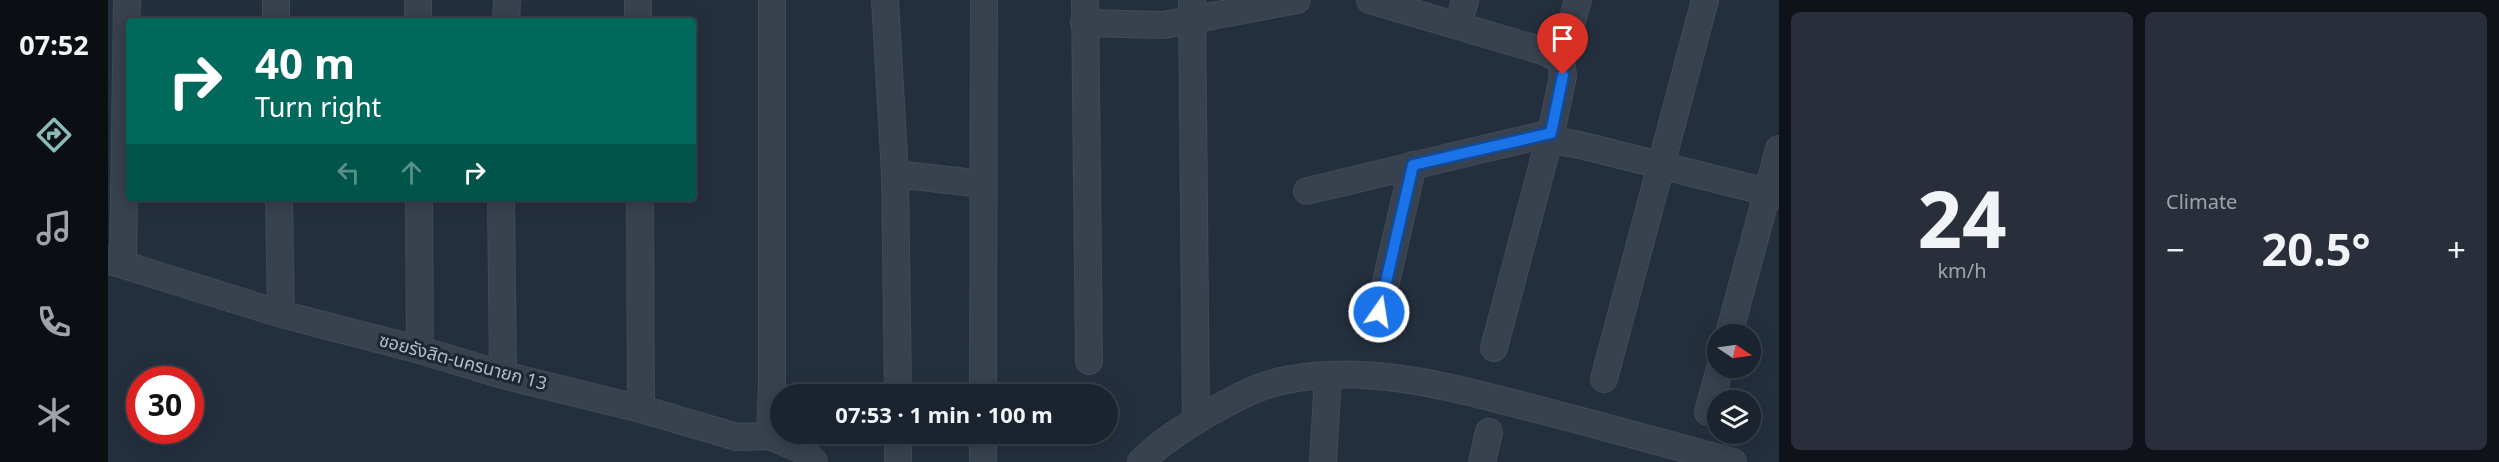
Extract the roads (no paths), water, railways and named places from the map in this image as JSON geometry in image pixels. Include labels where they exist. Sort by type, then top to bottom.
[{"type":"street","points":[[126,18],[127,0]]},
{"type":"street","points":[[276,0],[276,18]]},
{"type":"street","points":[[418,0],[418,18]]},
{"type":"street","points":[[506,18],[507,0]]},
{"type":"street","points":[[638,0],[638,18]]},
{"type":"street","points":[[772,0],[772,384]]},
{"type":"street","points":[[885,0],[895,174],[898,384]]},
{"type":"street","points":[[983,384],[984,0]]},
{"type":"street","points":[[1089,361],[1085,11],[1164,25],[1192,10],[1297,0]]},
{"type":"street","points":[[1370,0],[1543,51],[1561,60]]},
{"type":"street","points":[[1458,26],[1465,0]]},
{"type":"street","points":[[1494,348],[1551,133],[1563,75],[1561,60],[1578,0]]},
{"type":"street","points":[[1604,379],[1705,0]]},
{"type":"street","points":[[1192,10],[1196,421]]},
{"type":"street","points":[[115,262],[126,22]]},
{"type":"street","points":[[1551,133],[1556,141],[1773,194]]},
{"type":"street","points":[[1307,191],[1551,133]]},
{"type":"street","points":[[1732,324],[1773,194],[1779,149]]},
{"type":"street","points":[[1379,312],[1413,165]]},
{"type":"street","points":[[895,174],[984,184]]},
{"type":"street","points":[[279,201],[281,314]]},
{"type":"street","points":[[419,201],[420,350]]},
{"type":"street","points":[[501,201],[503,375]]},
{"type":"street","points":[[640,201],[641,409]]},
{"type":"street","name":"ซอยรังสิต-นครนายก 13","points":[[115,262],[281,314],[420,350],[503,375],[641,409],[737,437],[770,436]]},
{"type":"street","points":[[1323,462],[1328,376]]},
{"type":"street","points":[[1141,462],[1168,438],[1251,392],[1280,381],[1328,376],[1382,376],[1429,384],[1517,404],[1733,462]]},
{"type":"street","points":[[1482,462],[1489,432]]},
{"type":"street","name":"ซอยรังสิต-นครนายก 13","points":[[788,444],[802,450],[814,462]]},
{"type":"street","points":[[898,444],[898,462]]},
{"type":"street","points":[[983,444],[983,462]]}]
